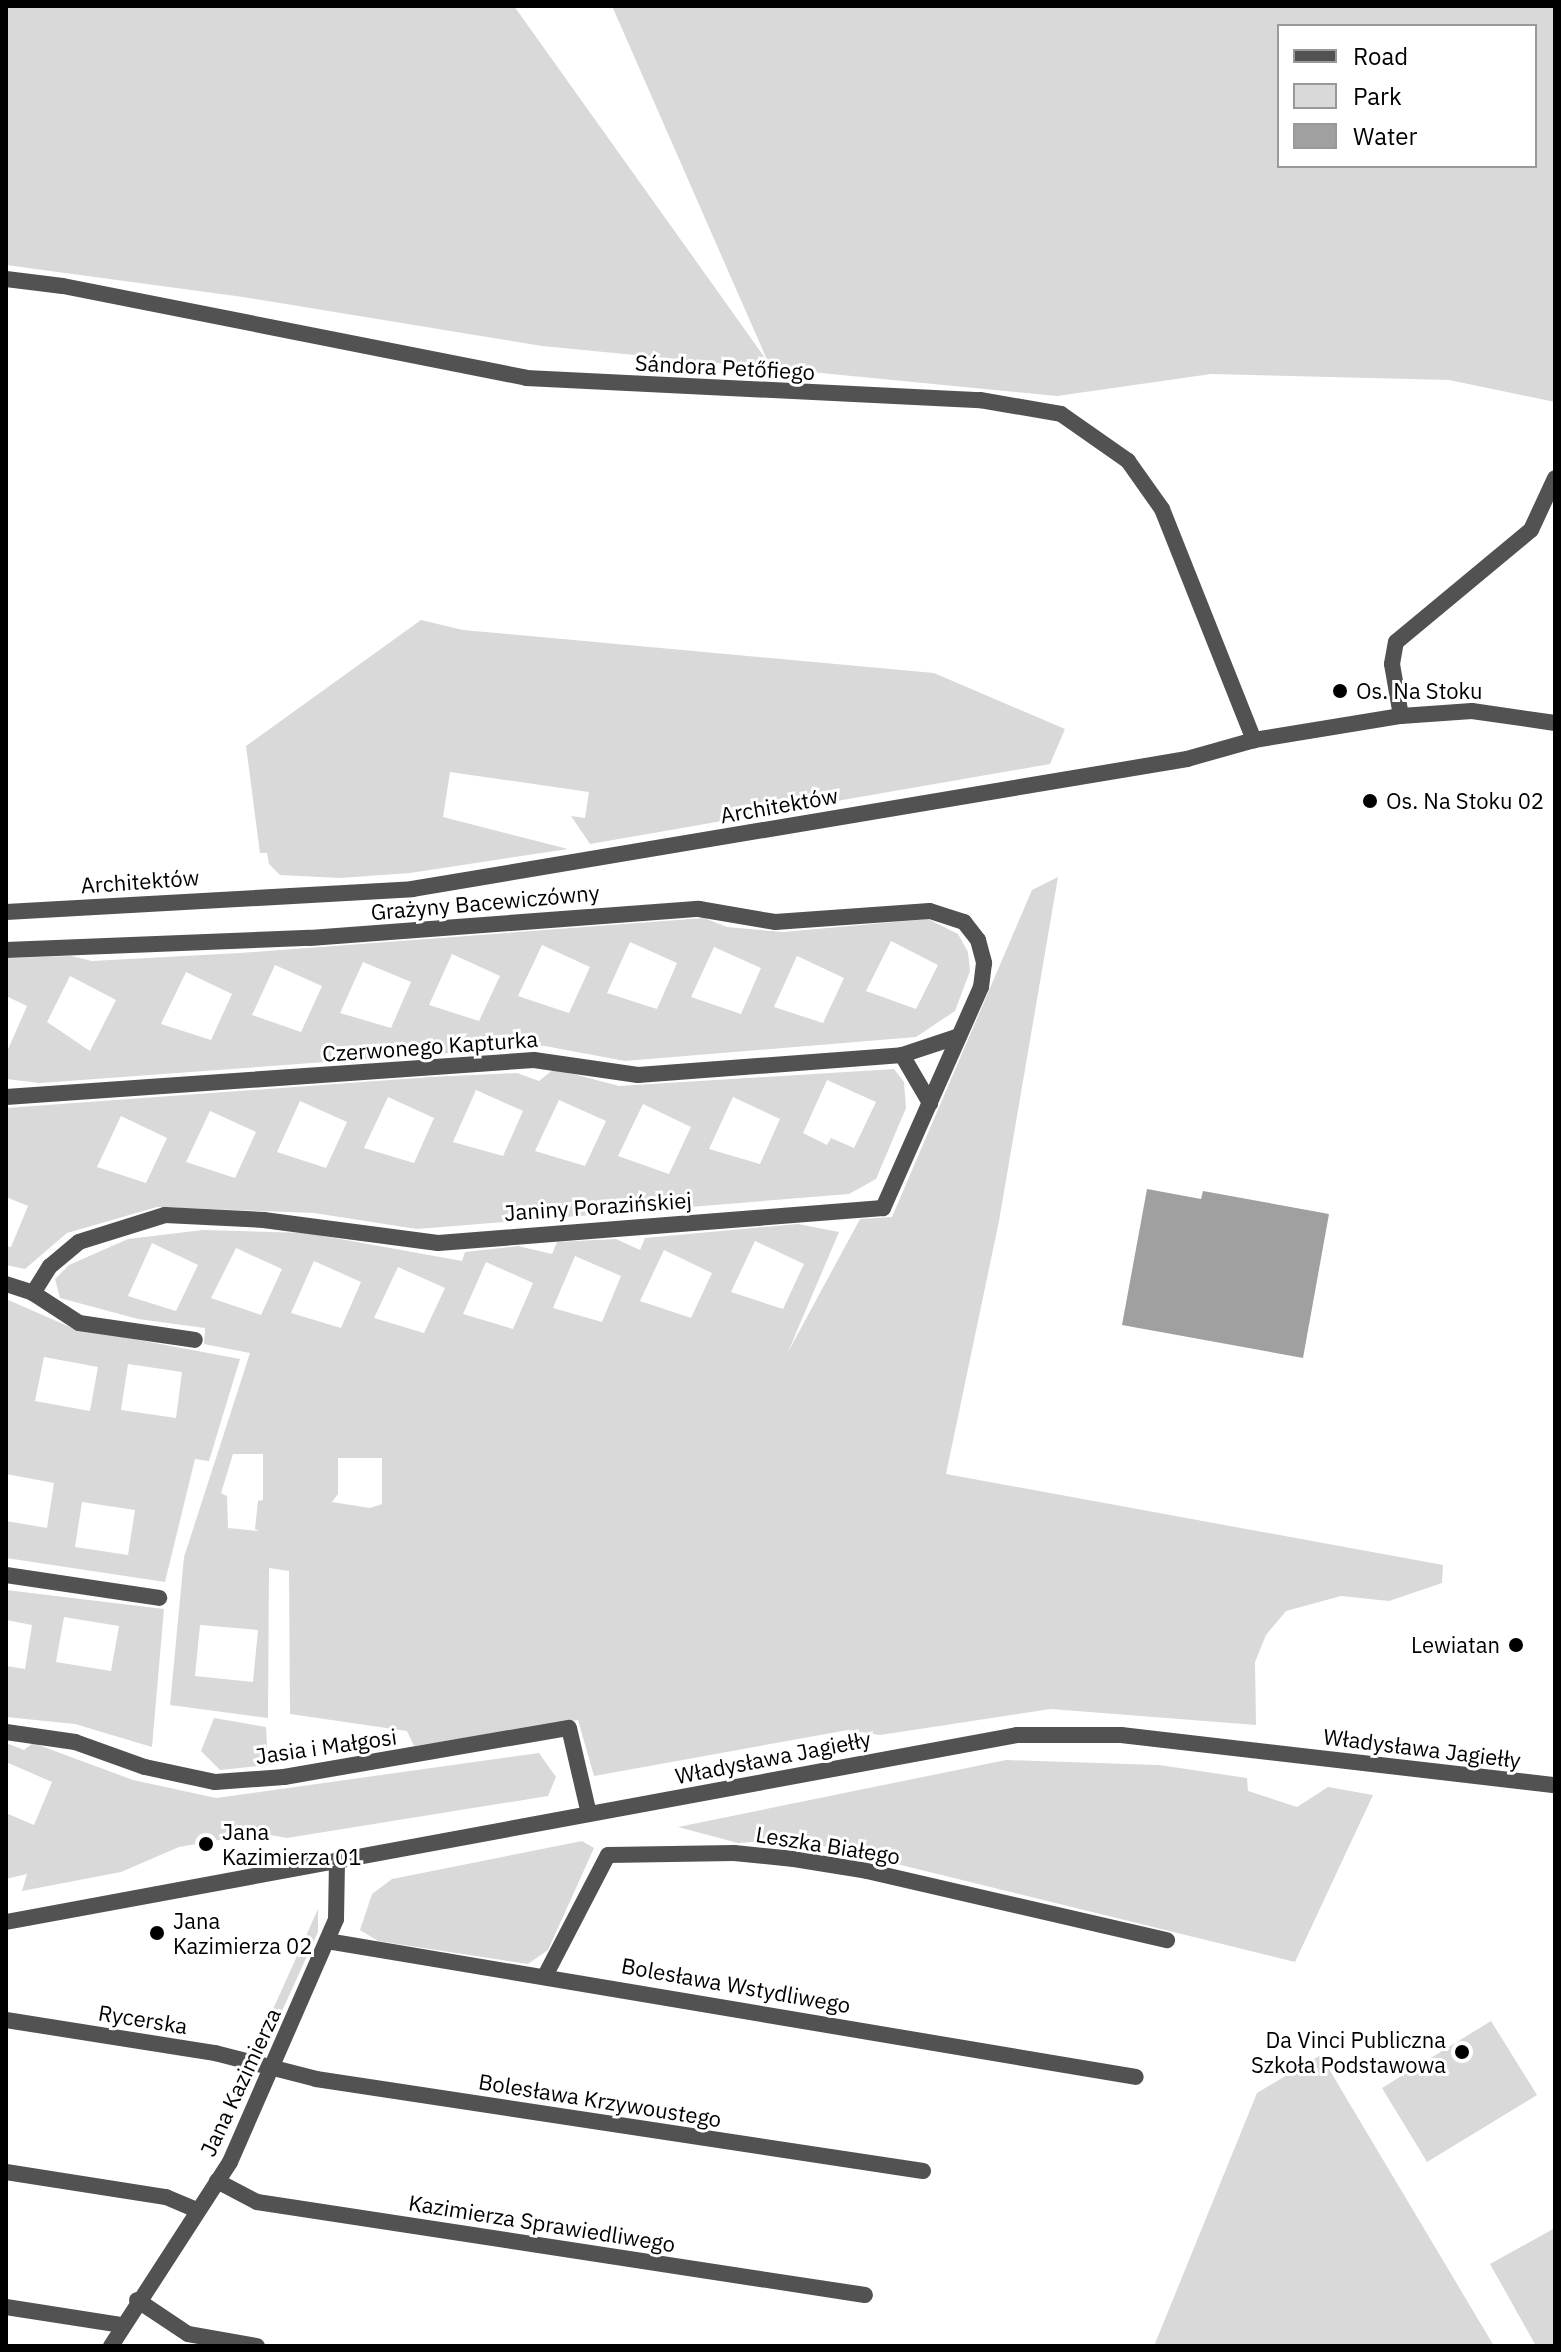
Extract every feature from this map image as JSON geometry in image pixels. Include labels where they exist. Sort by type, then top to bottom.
[{"type":"street","name":"Sándora Petőfiego","points":[[6,279],[63,286],[526,378],[980,400],[1061,414],[1128,461],[1155,496],[1254,740]]},
{"type":"street","points":[[1401,716],[1392,664],[1396,642],[1531,530],[1555,478]]},
{"type":"street","name":"Architektów","points":[[6,912],[412,889],[1187,759],[1254,740],[1401,716],[1472,711],[1555,723]]},
{"type":"street","name":"Grażyny Bacewiczówny","points":[[6,950],[310,938],[699,909],[775,922],[930,911],[964,922]]},
{"type":"street","name":"Janiny Porazińskiej","points":[[33,1293],[50,1266],[79,1242],[165,1215],[264,1220],[438,1243],[883,1208],[981,987],[984,963],[978,940],[964,922]]},
{"type":"street","name":"Czerwonego Kapturka","points":[[6,1097],[534,1060],[638,1075],[902,1055],[959,1036]]},
{"type":"street","points":[[902,1055],[930,1103]]},
{"type":"street","points":[[6,1284],[33,1293],[79,1323],[195,1340]]},
{"type":"street","points":[[6,1575],[159,1598]]},
{"type":"street","name":"Jasia i Małgosi","points":[[6,1732],[75,1742],[145,1767],[215,1782],[284,1777],[569,1728],[589,1814]]},
{"type":"street","name":"Władysława Jagiełły","points":[[6,1922],[985,1740],[1058,1732],[1121,1735],[1555,1785]]},
{"type":"street","name":"Leszka Białego","points":[[546,1974],[608,1855],[734,1853],[794,1859],[867,1871],[1167,1940]]},
{"type":"street","name":"Jana Kazimierza","points":[[111,2346],[137,2300],[217,2181],[271,2068],[336,1919],[337,1860]]},
{"type":"street","name":"Bolesława Wstydliwego","points":[[327,1941],[546,1974],[1136,2077]]},
{"type":"street","name":"Rycerska","points":[[6,2020],[215,2053],[271,2068]]},
{"type":"street","name":"Bolesława Krzywoustego","points":[[271,2068],[923,2171]]},
{"type":"street","points":[[6,2172],[166,2197],[196,2210]]},
{"type":"street","name":"Kazimierza Sprawiedliwego","points":[[217,2181],[257,2202],[865,2295]]},
{"type":"street","points":[[137,2300],[188,2334],[257,2346]]},
{"type":"street","points":[[6,2307],[121,2325]]},
{"type":"green space","points":[[6,6],[514,6],[768,362],[612,6],[1555,6],[1555,402],[1449,380],[1211,374],[1057,396],[542,346],[243,297],[6,265]]},
{"type":"green space","points":[[421,620],[463,630],[934,673],[1065,729],[1050,764],[590,844],[571,816],[585,818],[589,792],[450,772],[443,817],[568,849],[410,873],[340,878],[280,875],[269,864],[267,853],[260,853],[246,746]]},
{"type":"green space","points":[[1058,877],[999,1221],[946,1474],[1443,1565],[1442,1583],[1389,1601],[1341,1596],[1286,1611],[1266,1635],[1255,1662],[1256,1725],[1051,1709],[880,1735],[848,1730],[594,1776],[578,1720],[414,1746],[407,1731],[290,1714],[289,1571],[269,1568],[268,1718],[170,1705],[184,1557],[250,1353],[204,1344],[205,1328],[138,1319],[60,1298],[55,1279],[69,1265],[128,1239],[203,1230],[307,1233],[462,1261],[465,1252],[518,1246],[552,1254],[557,1242],[616,1239],[640,1250],[645,1238],[798,1224],[839,1232],[788,1352],[860,1219],[892,1217],[1032,890]],"holes":[[[755,1241],[804,1264],[783,1309],[731,1292]],[[152,1243],[198,1265],[176,1311],[128,1296]],[[236,1248],[282,1269],[261,1315],[211,1298]],[[664,1250],[712,1273],[691,1318],[640,1301]],[[575,1256],[621,1276],[602,1322],[553,1308]],[[314,1261],[361,1282],[341,1328],[291,1313]],[[486,1262],[533,1283],[513,1329],[463,1314]],[[398,1267],[445,1288],[424,1333],[374,1318]],[[233,1454],[263,1454],[263,1500],[258,1501],[255,1529],[259,1531],[228,1528],[227,1496],[221,1493]],[[338,1458],[382,1458],[382,1504],[370,1508],[332,1502],[338,1494]],[[200,1625],[258,1630],[253,1682],[195,1676]]]},
{"type":"green space","points":[[704,918],[727,927],[783,932],[928,919],[958,934],[968,952],[970,971],[955,1011],[916,1037],[625,1061],[545,1046],[40,1083],[6,1079],[6,1054],[27,1006],[6,996],[7,958],[71,956],[92,961]],"holes":[[[891,941],[938,965],[916,1009],[866,991]],[[630,942],[677,963],[657,1009],[607,993]],[[542,945],[590,967],[569,1013],[518,996]],[[714,947],[761,968],[741,1014],[691,997]],[[452,954],[500,976],[479,1021],[429,1005]],[[797,956],[844,978],[823,1023],[774,1007]],[[363,962],[411,982],[391,1028],[340,1013]],[[275,965],[322,986],[301,1032],[252,1015]],[[186,972],[232,994],[211,1040],[161,1024]],[[70,976],[116,1000],[90,1051],[47,1022]]]},
{"type":"green space","points":[[554,1069],[619,1086],[894,1069],[904,1082],[906,1108],[876,1179],[849,1194],[417,1229],[314,1213],[157,1207],[67,1233],[25,1269],[6,1265],[6,1246],[11,1247],[28,1206],[6,1197],[6,1108],[431,1077],[517,1073],[539,1081]],"holes":[[[827,1080],[876,1102],[854,1148],[831,1138],[827,1145],[803,1133]],[[476,1090],[523,1111],[503,1156],[453,1142]],[[388,1097],[434,1118],[414,1163],[364,1148]],[[733,1097],[780,1119],[760,1164],[709,1149]],[[559,1100],[606,1121],[585,1166],[535,1151]],[[300,1101],[347,1122],[326,1168],[277,1152]],[[643,1104],[691,1127],[669,1174],[618,1156]],[[210,1111],[256,1132],[235,1178],[186,1162]],[[121,1116],[167,1138],[146,1183],[97,1167]]]},
{"type":"green space","points":[[6,1299],[70,1327],[240,1359],[209,1461],[195,1459],[165,1582],[6,1558],[6,1521],[47,1528],[54,1483],[6,1474]],"holes":[[[44,1357],[98,1367],[90,1411],[35,1401]],[[128,1364],[182,1372],[176,1418],[121,1410]],[[82,1502],[135,1510],[128,1555],[75,1547]]]},
{"type":"green space","points":[[6,1590],[164,1609],[152,1747],[75,1724],[6,1717],[6,1666],[25,1669],[32,1625],[6,1620]],"holes":[[[64,1617],[119,1626],[111,1671],[56,1662]]]},
{"type":"green space","points":[[214,1718],[266,1727],[268,1765],[220,1770],[201,1751]]},
{"type":"green space","points":[[6,1743],[24,1750],[33,1743],[133,1780],[216,1798],[539,1753],[556,1777],[548,1796],[287,1838],[259,1833],[179,1847],[121,1872],[22,1891],[27,1874],[6,1879],[6,1813],[34,1825],[52,1782],[6,1762]]},
{"type":"green space","points":[[1006,1760],[1159,1765],[1247,1778],[1248,1791],[1297,1807],[1328,1787],[1373,1795],[1295,1962],[795,1839],[738,1843],[678,1827]]},
{"type":"green space","points":[[582,1841],[594,1848],[548,1950],[528,1964],[378,1941],[360,1930],[372,1894],[392,1879]]},
{"type":"green space","points":[[318,1909],[318,1932],[272,2033],[257,2045]]},
{"type":"green space","points":[[1491,2021],[1537,2095],[1427,2162],[1382,2088]]},
{"type":"green space","points":[[1321,2055],[1494,2346],[1154,2346],[1257,2093]]},
{"type":"green space","points":[[1555,2228],[1555,2346],[1536,2346],[1490,2264]]},
{"type":"water","points":[[1147,1189],[1201,1199],[1203,1191],[1329,1214],[1303,1358],[1122,1325]]},
{"type":"place","name":"Os. Na Stoku","points":[[1340,691]]},
{"type":"place","name":"Os. Na Stoku 02","points":[[1370,801]]},
{"type":"place","name":"Lewiatan","points":[[1516,1645]]},
{"type":"place","name":"Jana Kazimierza 01","points":[[206,1844]]},
{"type":"place","name":"Jana Kazimierza 02","points":[[157,1933]]},
{"type":"place","name":"Da Vinci Publiczna Szkoła Podstawowa","points":[[1462,2052]]}]
